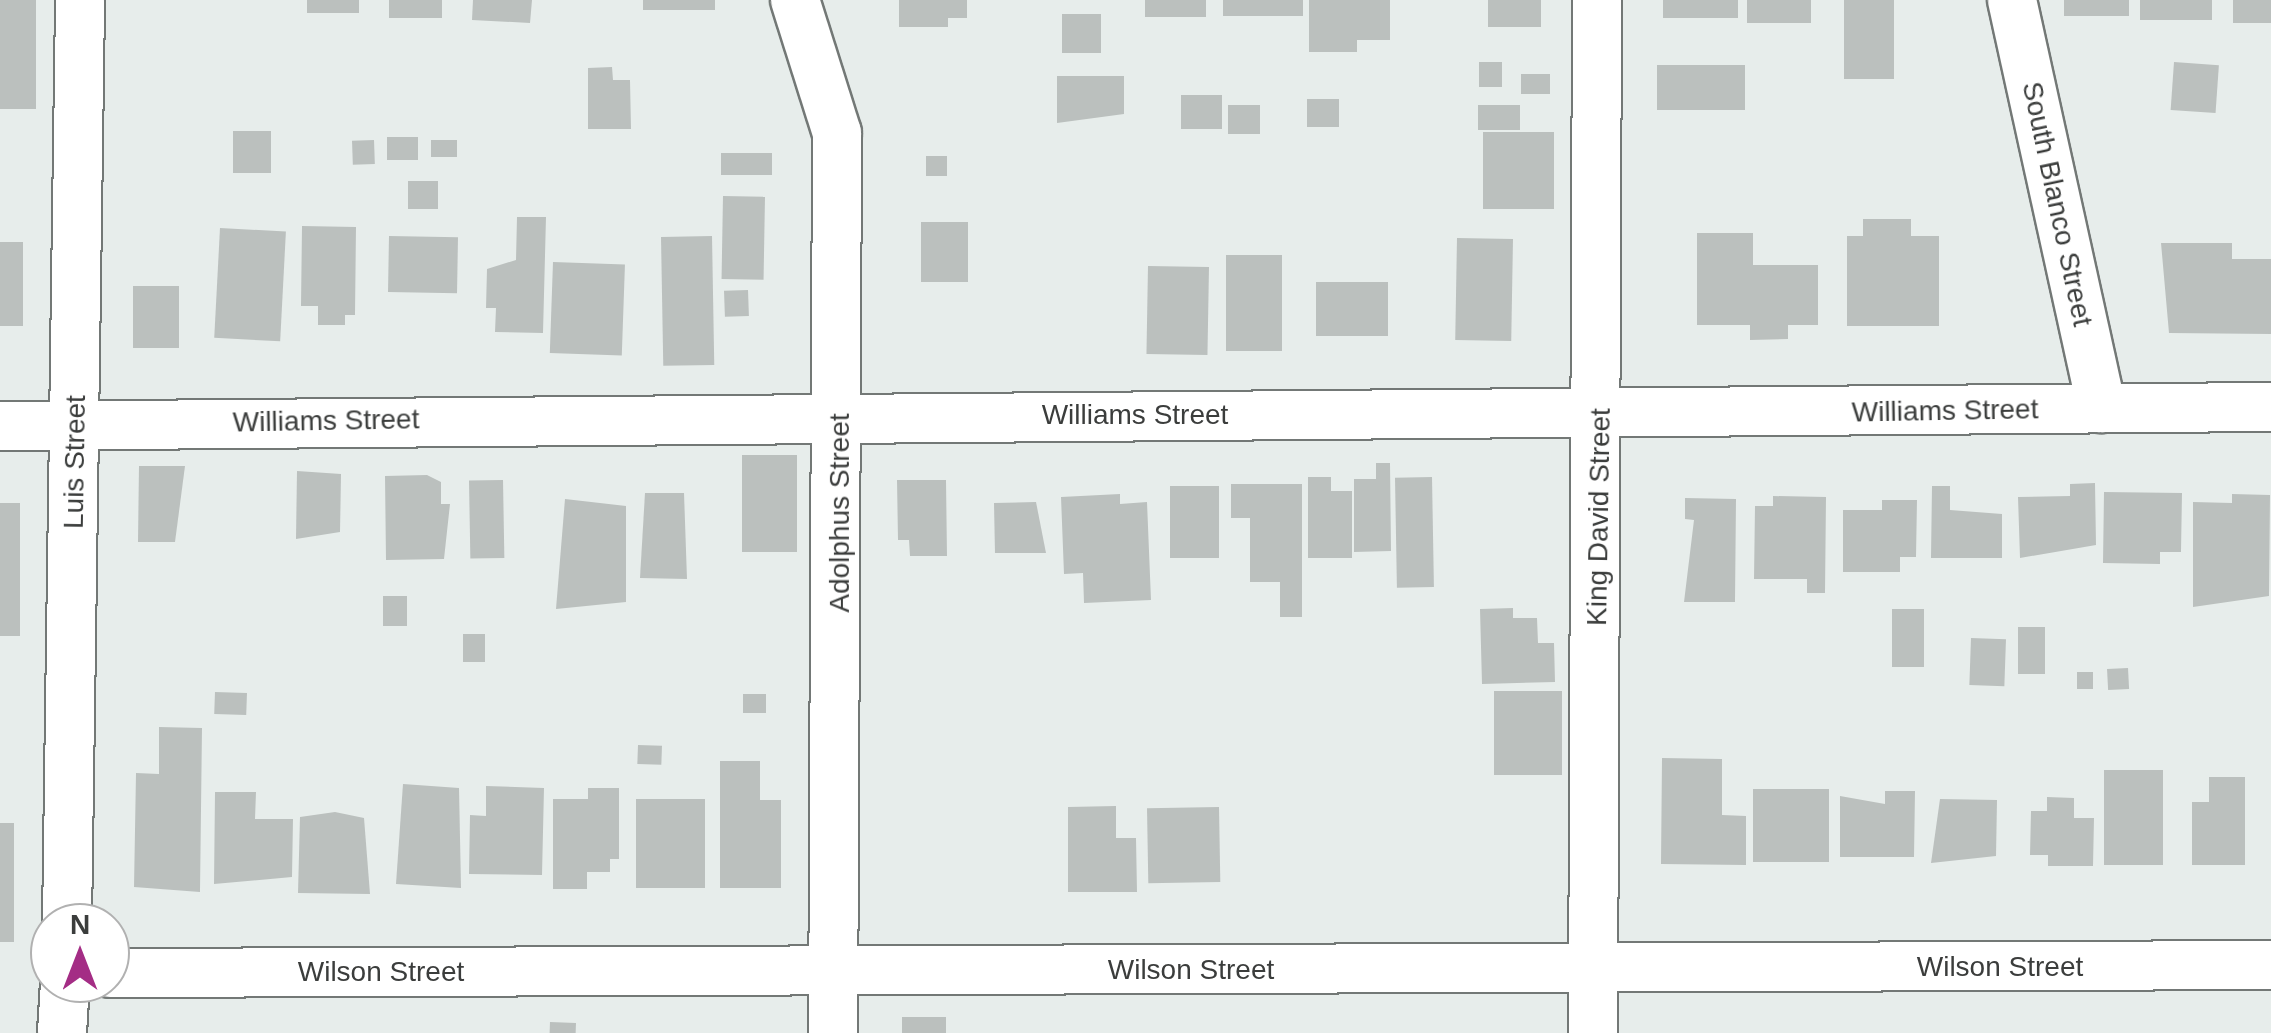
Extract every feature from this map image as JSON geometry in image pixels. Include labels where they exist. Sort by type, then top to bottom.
[{"type":"street","name":"Luis Street","points":[[67,903],[80,0]]},
{"type":"street","name":"Adolphus Street","points":[[795,0],[838,134],[841,415],[834,1033]]},
{"type":"street","name":"King David Street","points":[[1592,1033],[1601,416],[1598,0]]},
{"type":"street","name":"South Blanco Street","points":[[2012,0],[2102,408]]},
{"type":"street","name":"Williams Street","points":[[0,426],[841,415],[1601,416],[2271,407]]},
{"type":"street","name":"Wilson Street","points":[[130,972],[2271,965]]},
{"type":"street","points":[[62,1033],[64,1003]]},
{"type":"building","points":[[0,0],[36,0],[36,109],[0,109]]},
{"type":"building","points":[[307,0],[359,0],[359,13],[307,13]]},
{"type":"building","points":[[389,0],[442,0],[442,18],[389,18]]},
{"type":"building","points":[[473,0],[532,0],[530,23],[472,20]]},
{"type":"building","points":[[643,0],[715,0],[715,10],[643,10]]},
{"type":"building","points":[[899,0],[967,0],[967,18],[948,18],[948,27],[899,27]]},
{"type":"building","points":[[1145,0],[1206,0],[1206,17],[1145,17]]},
{"type":"building","points":[[1223,0],[1303,0],[1303,16],[1223,16]]},
{"type":"building","points":[[1309,0],[1390,0],[1390,40],[1357,40],[1357,52],[1309,52]]},
{"type":"building","points":[[1488,0],[1541,0],[1541,27],[1488,27]]},
{"type":"building","points":[[1663,0],[1738,0],[1738,18],[1663,18]]},
{"type":"building","points":[[1747,0],[1811,0],[1811,23],[1747,23]]},
{"type":"building","points":[[1844,0],[1894,0],[1894,79],[1844,79]]},
{"type":"building","points":[[2064,0],[2129,0],[2129,16],[2064,16]]},
{"type":"building","points":[[2140,0],[2212,0],[2212,20],[2140,20]]},
{"type":"building","points":[[2233,0],[2271,0],[2271,23],[2233,23]]},
{"type":"building","points":[[1062,14],[1101,14],[1101,53],[1062,53]]},
{"type":"building","points":[[1479,62],[1502,62],[1502,87],[1479,87]]},
{"type":"building","points":[[2174,62],[2219,65],[2216,113],[2171,110]]},
{"type":"building","points":[[1657,65],[1745,65],[1745,110],[1657,110]]},
{"type":"building","points":[[612,67],[613,80],[630,80],[631,129],[588,129],[588,68]]},
{"type":"building","points":[[1521,74],[1550,74],[1550,94],[1521,94]]},
{"type":"building","points":[[1057,76],[1124,76],[1124,114],[1057,123]]},
{"type":"building","points":[[1181,95],[1222,95],[1222,129],[1181,129]]},
{"type":"building","points":[[1307,99],[1339,99],[1339,127],[1307,127]]},
{"type":"building","points":[[1228,105],[1260,105],[1260,134],[1228,134]]},
{"type":"building","points":[[1478,105],[1520,105],[1520,130],[1478,130]]},
{"type":"building","points":[[233,131],[271,131],[271,173],[233,173]]},
{"type":"building","points":[[1483,132],[1554,132],[1554,209],[1483,209]]},
{"type":"building","points":[[387,137],[418,137],[418,160],[387,160]]},
{"type":"building","points":[[374,140],[375,164],[353,165],[352,141]]},
{"type":"building","points":[[431,140],[457,140],[457,157],[431,157]]},
{"type":"building","points":[[721,153],[772,153],[772,175],[721,175]]},
{"type":"building","points":[[926,156],[947,156],[947,176],[926,176]]},
{"type":"building","points":[[408,181],[438,181],[438,209],[408,209]]},
{"type":"building","points":[[723,196],[765,197],[764,280],[722,279]]},
{"type":"building","points":[[517,217],[546,217],[543,333],[495,332],[496,308],[486,308],[487,269],[516,260]]},
{"type":"building","points":[[1863,219],[1911,219],[1911,236],[1939,236],[1939,326],[1847,326],[1847,236],[1863,236]]},
{"type":"building","points":[[921,222],[968,222],[968,282],[921,282]]},
{"type":"building","points":[[302,226],[356,227],[355,315],[345,315],[345,325],[318,325],[318,306],[301,306]]},
{"type":"building","points":[[220,228],[286,231],[280,341],[214,338]]},
{"type":"building","points":[[1697,233],[1753,233],[1753,265],[1818,265],[1818,325],[1788,325],[1788,339],[1750,340],[1750,325],[1697,325]]},
{"type":"building","points":[[389,236],[458,237],[457,293],[388,292]]},
{"type":"building","points":[[712,236],[714,365],[663,366],[661,237]]},
{"type":"building","points":[[1457,238],[1513,239],[1511,341],[1455,340]]},
{"type":"building","points":[[0,242],[23,242],[23,326],[0,326]]},
{"type":"building","points":[[2161,243],[2232,243],[2232,259],[2271,259],[2271,334],[2169,333]]},
{"type":"building","points":[[1226,255],[1282,255],[1282,351],[1226,351]]},
{"type":"building","points":[[553,262],[625,265],[622,355],[550,353]]},
{"type":"building","points":[[1148,266],[1209,267],[1207,355],[1146,354]]},
{"type":"building","points":[[1316,282],[1388,282],[1388,336],[1316,336]]},
{"type":"building","points":[[133,286],[179,286],[179,348],[133,348]]},
{"type":"building","points":[[748,290],[749,316],[725,317],[724,291]]},
{"type":"building","points":[[742,455],[797,455],[797,552],[742,552]]},
{"type":"building","points":[[1376,463],[1390,463],[1391,551],[1354,552],[1354,479],[1376,479]]},
{"type":"building","points":[[139,466],[185,466],[175,542],[138,542]]},
{"type":"building","points":[[297,471],[341,474],[340,532],[296,539]]},
{"type":"building","points":[[427,475],[441,482],[441,504],[450,504],[444,559],[386,560],[385,476]]},
{"type":"building","points":[[1308,477],[1331,477],[1331,491],[1352,491],[1352,558],[1308,558]]},
{"type":"building","points":[[1432,477],[1434,587],[1397,588],[1395,478]]},
{"type":"building","points":[[503,480],[504,558],[470,559],[469,481]]},
{"type":"building","points":[[897,480],[946,480],[947,556],[910,556],[909,540],[898,540]]},
{"type":"building","points":[[2095,483],[2096,545],[2020,558],[2018,497],[2070,496],[2070,484]]},
{"type":"building","points":[[1231,484],[1302,484],[1302,617],[1280,617],[1280,582],[1250,582],[1250,518],[1231,518]]},
{"type":"building","points":[[1170,486],[1219,486],[1219,558],[1170,558]]},
{"type":"building","points":[[1932,486],[1950,486],[1950,510],[2002,514],[2002,558],[1931,558]]},
{"type":"building","points":[[2104,492],[2182,493],[2181,552],[2160,552],[2160,564],[2103,563]]},
{"type":"building","points":[[645,493],[684,493],[687,579],[640,578]]},
{"type":"building","points":[[1120,494],[1120,504],[1147,502],[1151,600],[1084,603],[1083,573],[1064,574],[1061,497]]},
{"type":"building","points":[[2232,494],[2270,495],[2269,596],[2193,607],[2193,502],[2232,503]]},
{"type":"building","points":[[1773,496],[1826,497],[1825,593],[1807,593],[1807,579],[1754,579],[1755,506],[1773,506]]},
{"type":"building","points":[[1685,498],[1736,499],[1735,602],[1684,602],[1694,520],[1685,519]]},
{"type":"building","points":[[565,499],[626,506],[626,602],[556,609]]},
{"type":"building","points":[[1882,500],[1917,500],[1916,557],[1900,557],[1900,572],[1843,572],[1843,510],[1882,510]]},
{"type":"building","points":[[1036,502],[1046,553],[995,553],[994,503]]},
{"type":"building","points":[[0,503],[20,503],[20,636],[0,636]]},
{"type":"building","points":[[383,596],[407,596],[407,626],[383,626]]},
{"type":"building","points":[[1513,608],[1513,618],[1537,618],[1538,643],[1554,643],[1555,682],[1482,684],[1480,609]]},
{"type":"building","points":[[1892,609],[1924,609],[1924,667],[1892,667]]},
{"type":"building","points":[[2018,627],[2045,627],[2045,674],[2018,674]]},
{"type":"building","points":[[463,634],[485,634],[485,662],[463,662]]},
{"type":"building","points":[[1971,638],[2006,639],[2004,686],[1969,685]]},
{"type":"building","points":[[2128,668],[2129,689],[2108,690],[2107,669]]},
{"type":"building","points":[[2077,672],[2093,672],[2093,689],[2077,689]]},
{"type":"building","points":[[1494,691],[1562,691],[1562,775],[1494,775]]},
{"type":"building","points":[[215,692],[247,693],[246,715],[214,714]]},
{"type":"building","points":[[743,694],[766,694],[766,713],[743,713]]},
{"type":"building","points":[[159,727],[202,728],[200,892],[134,887],[136,773],[159,774]]},
{"type":"building","points":[[638,745],[662,746],[661,765],[637,764]]},
{"type":"building","points":[[1662,758],[1722,759],[1722,815],[1746,816],[1746,865],[1661,864]]},
{"type":"building","points":[[720,761],[760,761],[760,800],[781,800],[781,888],[720,888]]},
{"type":"building","points":[[2104,770],[2163,770],[2163,865],[2104,865]]},
{"type":"building","points":[[2209,777],[2245,777],[2245,865],[2192,865],[2192,802],[2209,802]]},
{"type":"building","points":[[403,784],[459,788],[461,888],[396,884]]},
{"type":"building","points":[[486,786],[544,788],[542,875],[469,874],[470,815],[486,816]]},
{"type":"building","points":[[588,788],[619,788],[619,859],[610,859],[610,872],[587,872],[587,889],[553,889],[553,799],[588,799]]},
{"type":"building","points":[[1753,789],[1829,789],[1829,862],[1753,862]]},
{"type":"building","points":[[1885,791],[1915,791],[1914,857],[1840,857],[1840,796],[1885,804]]},
{"type":"building","points":[[215,792],[256,792],[255,819],[293,819],[292,877],[214,884]]},
{"type":"building","points":[[2047,797],[2074,798],[2074,818],[2094,818],[2093,866],[2048,866],[2048,855],[2030,855],[2031,811],[2047,811]]},
{"type":"building","points":[[636,799],[705,799],[705,888],[636,888]]},
{"type":"building","points":[[1940,799],[1997,800],[1996,856],[1931,863]]},
{"type":"building","points":[[1116,806],[1116,838],[1136,838],[1137,892],[1068,892],[1068,807]]},
{"type":"building","points":[[1219,807],[1220,882],[1148,883],[1147,808]]},
{"type":"building","points":[[335,812],[364,818],[370,894],[298,893],[300,817]]},
{"type":"building","points":[[0,823],[14,823],[14,942],[0,942]]},
{"type":"building","points":[[902,1017],[946,1017],[946,1033],[902,1033]]},
{"type":"building","points":[[550,1022],[576,1023],[576,1033],[550,1033]]}]
